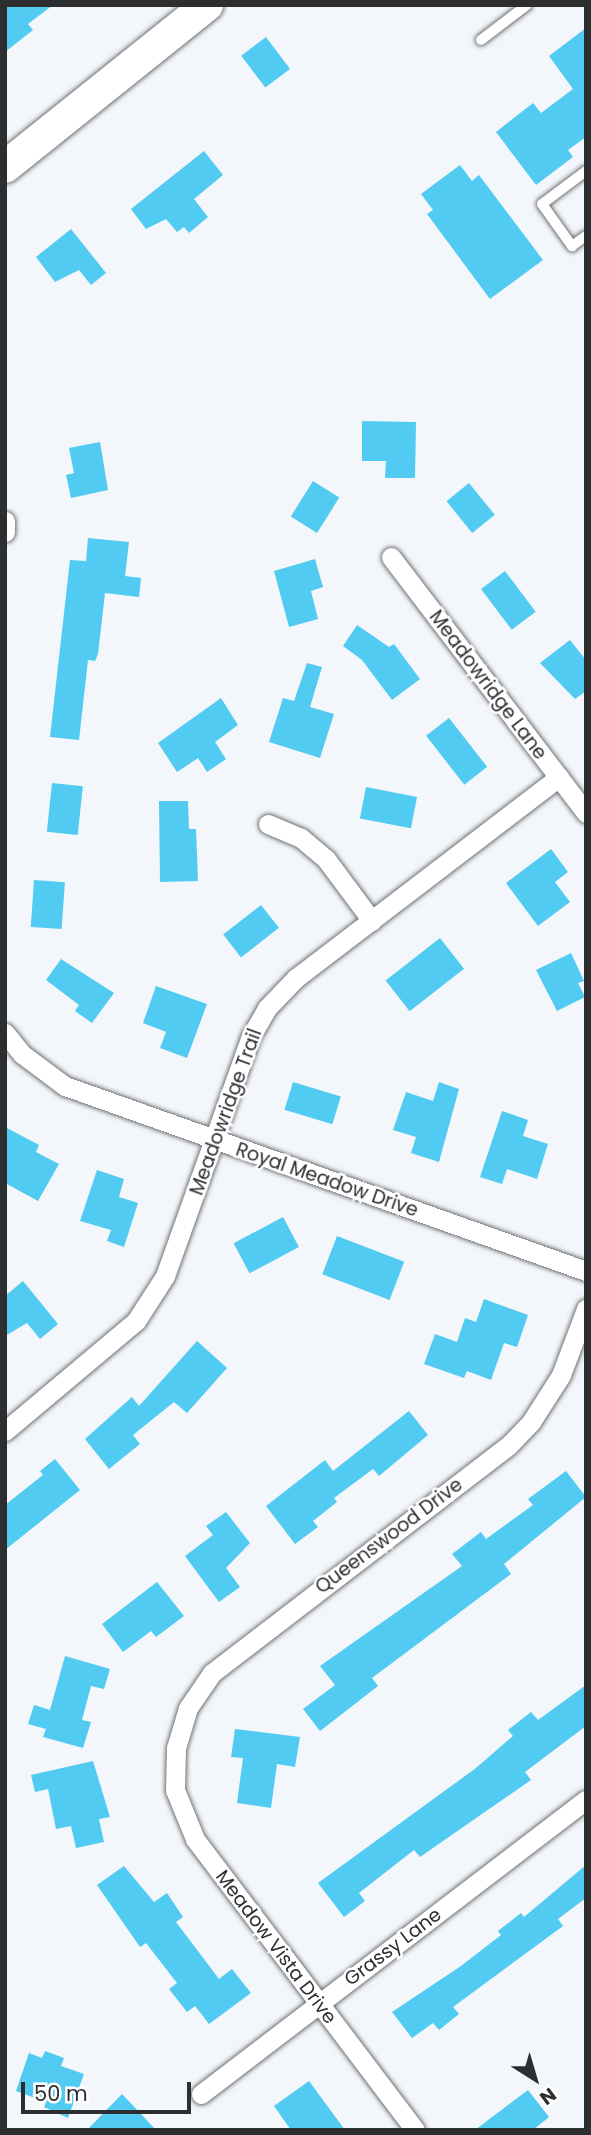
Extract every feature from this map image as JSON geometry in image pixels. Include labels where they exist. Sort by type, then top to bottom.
[{"type":"main road","points":[[5,167],[207,5]]},
{"type":"street","points":[[5,521],[5,532]]},
{"type":"street","name":"Meadowridge Lane","points":[[391,557],[586,813]]},
{"type":"street","name":"Meadowridge Trail","points":[[5,1432],[136,1321],[165,1276],[251,1036],[267,1007],[296,978],[559,778]]},
{"type":"street","points":[[268,824],[301,838],[326,859],[372,921]]},
{"type":"street","name":"Royal Meadow Drive","points":[[5,1032],[22,1054],[65,1086],[586,1271]]},
{"type":"street","name":"Queenswood Drive","points":[[176,1748],[188,1707],[212,1673],[508,1446],[531,1422],[561,1375],[586,1309]]},
{"type":"street","name":"Meadow Vista Drive","points":[[176,1748],[176,1790],[189,1830],[415,2130]]},
{"type":"street","name":"Grassy Lane","points":[[201,2094],[586,1800]]},
{"type":"lane","points":[[481,40],[527,5]]},
{"type":"lane","points":[[586,171],[542,205],[572,246],[586,236]]},
{"type":"building","points":[[5,5],[53,5],[28,24],[33,30],[5,52]]},
{"type":"building","points":[[586,28],[586,137],[568,150],[573,157],[536,185],[496,132],[533,103],[541,113],[573,89],[549,56]]},
{"type":"building","points":[[266,37],[290,69],[265,88],[241,56]]},
{"type":"building","points":[[204,151],[223,175],[194,199],[208,217],[189,233],[184,227],[177,232],[166,219],[146,229],[131,209]]},
{"type":"building","points":[[460,165],[472,181],[479,175],[543,260],[490,299],[427,214],[433,210],[421,194]]},
{"type":"building","points":[[71,229],[106,273],[91,285],[79,270],[55,282],[36,257]]},
{"type":"building","points":[[362,421],[416,422],[415,478],[385,478],[386,461],[362,461]]},
{"type":"building","points":[[100,442],[108,490],[71,498],[66,475],[74,473],[69,448]]},
{"type":"building","points":[[313,481],[339,497],[317,533],[291,517]]},
{"type":"building","points":[[469,483],[495,515],[472,533],[446,501]]},
{"type":"building","points":[[88,538],[129,542],[125,576],[141,578],[139,597],[105,593],[98,654],[95,661],[88,660],[79,740],[50,737],[70,560],[86,561]]},
{"type":"building","points":[[315,559],[323,587],[311,591],[318,619],[289,627],[274,571]]},
{"type":"building","points":[[505,571],[536,612],[512,630],[481,589]]},
{"type":"building","points":[[357,625],[389,647],[394,644],[420,679],[392,700],[362,660],[343,646]]},
{"type":"building","points":[[570,640],[586,660],[586,691],[575,699],[540,663]]},
{"type":"building","points":[[307,663],[322,667],[310,707],[334,714],[320,758],[269,742],[283,698],[294,701]]},
{"type":"building","points":[[221,698],[238,725],[215,742],[226,759],[207,772],[198,758],[177,772],[158,743]]},
{"type":"building","points":[[449,718],[487,767],[464,785],[426,736]]},
{"type":"building","points":[[52,783],[83,786],[78,835],[47,832]]},
{"type":"building","points":[[366,787],[417,797],[411,828],[360,818]]},
{"type":"building","points":[[159,801],[188,801],[189,829],[196,829],[198,881],[160,882]]},
{"type":"building","points":[[551,849],[568,872],[555,882],[570,902],[538,926],[506,883]]},
{"type":"building","points":[[34,880],[65,882],[62,929],[31,927]]},
{"type":"building","points":[[261,905],[279,928],[241,957],[223,935]]},
{"type":"building","points":[[440,938],[464,969],[410,1011],[386,980]]},
{"type":"building","points":[[571,953],[584,981],[578,983],[585,997],[557,1011],[536,970]]},
{"type":"building","points":[[61,959],[114,993],[92,1023],[75,1011],[79,1005],[46,980]]},
{"type":"building","points":[[156,986],[207,1004],[187,1058],[160,1048],[166,1032],[143,1023]]},
{"type":"building","points":[[293,1082],[341,1097],[332,1124],[285,1110]]},
{"type":"building","points":[[439,1082],[459,1089],[439,1162],[411,1153],[416,1137],[393,1130],[406,1092],[433,1101]]},
{"type":"building","points":[[502,1111],[528,1120],[523,1136],[548,1144],[537,1179],[507,1169],[502,1184],[480,1177]]},
{"type":"building","points":[[5,1127],[39,1145],[36,1152],[59,1164],[38,1201],[5,1183]]},
{"type":"building","points":[[97,1170],[124,1179],[119,1197],[138,1203],[124,1247],[107,1241],[111,1230],[80,1221]]},
{"type":"building","points":[[283,1217],[299,1247],[250,1273],[234,1243]]},
{"type":"building","points":[[337,1236],[404,1262],[390,1300],[322,1274]]},
{"type":"building","points":[[23,1281],[58,1324],[40,1339],[27,1323],[5,1336],[5,1296]]},
{"type":"building","points":[[484,1299],[528,1315],[517,1347],[504,1343],[491,1380],[467,1371],[464,1378],[424,1364],[435,1334],[457,1342],[465,1318],[476,1322]]},
{"type":"building","points":[[197,1341],[227,1368],[187,1413],[174,1402],[133,1435],[140,1444],[109,1469],[85,1439],[132,1397],[139,1406]]},
{"type":"building","points":[[409,1411],[428,1435],[379,1476],[373,1469],[334,1498],[337,1502],[313,1521],[318,1527],[295,1544],[266,1506],[325,1460],[333,1471]]},
{"type":"building","points":[[55,1459],[80,1490],[5,1550],[5,1505],[43,1475],[40,1471]]},
{"type":"building","points":[[566,1471],[586,1497],[504,1564],[511,1574],[372,1678],[378,1686],[320,1731],[303,1709],[335,1685],[320,1666],[462,1566],[452,1554],[481,1532],[486,1539],[533,1505],[528,1499]]},
{"type":"building","points":[[226,1512],[250,1543],[226,1568],[240,1587],[219,1602],[185,1556],[213,1535],[206,1526]]},
{"type":"building","points":[[157,1582],[184,1616],[156,1637],[151,1631],[123,1652],[102,1624]]},
{"type":"building","points":[[65,1656],[110,1669],[104,1689],[91,1686],[82,1720],[91,1722],[83,1748],[43,1737],[46,1729],[28,1724],[34,1705],[50,1710]]},
{"type":"building","points":[[586,1685],[586,1726],[525,1772],[531,1780],[420,1857],[414,1850],[359,1893],[365,1901],[344,1917],[318,1883],[476,1768],[513,1736],[508,1730],[531,1712],[538,1720]]},
{"type":"building","points":[[235,1729],[300,1737],[295,1767],[277,1764],[271,1808],[237,1803],[243,1758],[231,1757]]},
{"type":"building","points":[[93,1761],[110,1817],[99,1819],[104,1842],[76,1848],[71,1826],[56,1829],[48,1789],[35,1792],[31,1775]]},
{"type":"building","points":[[586,1865],[586,1898],[558,1919],[563,1926],[453,2007],[459,2014],[439,2030],[433,2023],[412,2038],[392,2012],[461,1966],[501,1935],[498,1931],[521,1913],[524,1917]]},
{"type":"building","points":[[124,1866],[154,1902],[167,1893],[183,1917],[176,1922],[219,1979],[232,1969],[251,1993],[209,2024],[195,2006],[187,2012],[169,1989],[177,1983],[146,1943],[140,1947],[97,1885]]},
{"type":"building","points":[[45,2051],[64,2058],[61,2066],[84,2074],[68,2118],[44,2107],[46,2102],[16,2091],[29,2053],[42,2058]]},
{"type":"building","points":[[309,2081],[345,2130],[291,2130],[274,2106]]},
{"type":"building","points":[[528,2090],[549,2117],[533,2130],[475,2130]]},
{"type":"building","points":[[122,2094],[156,2130],[87,2130]]}]
